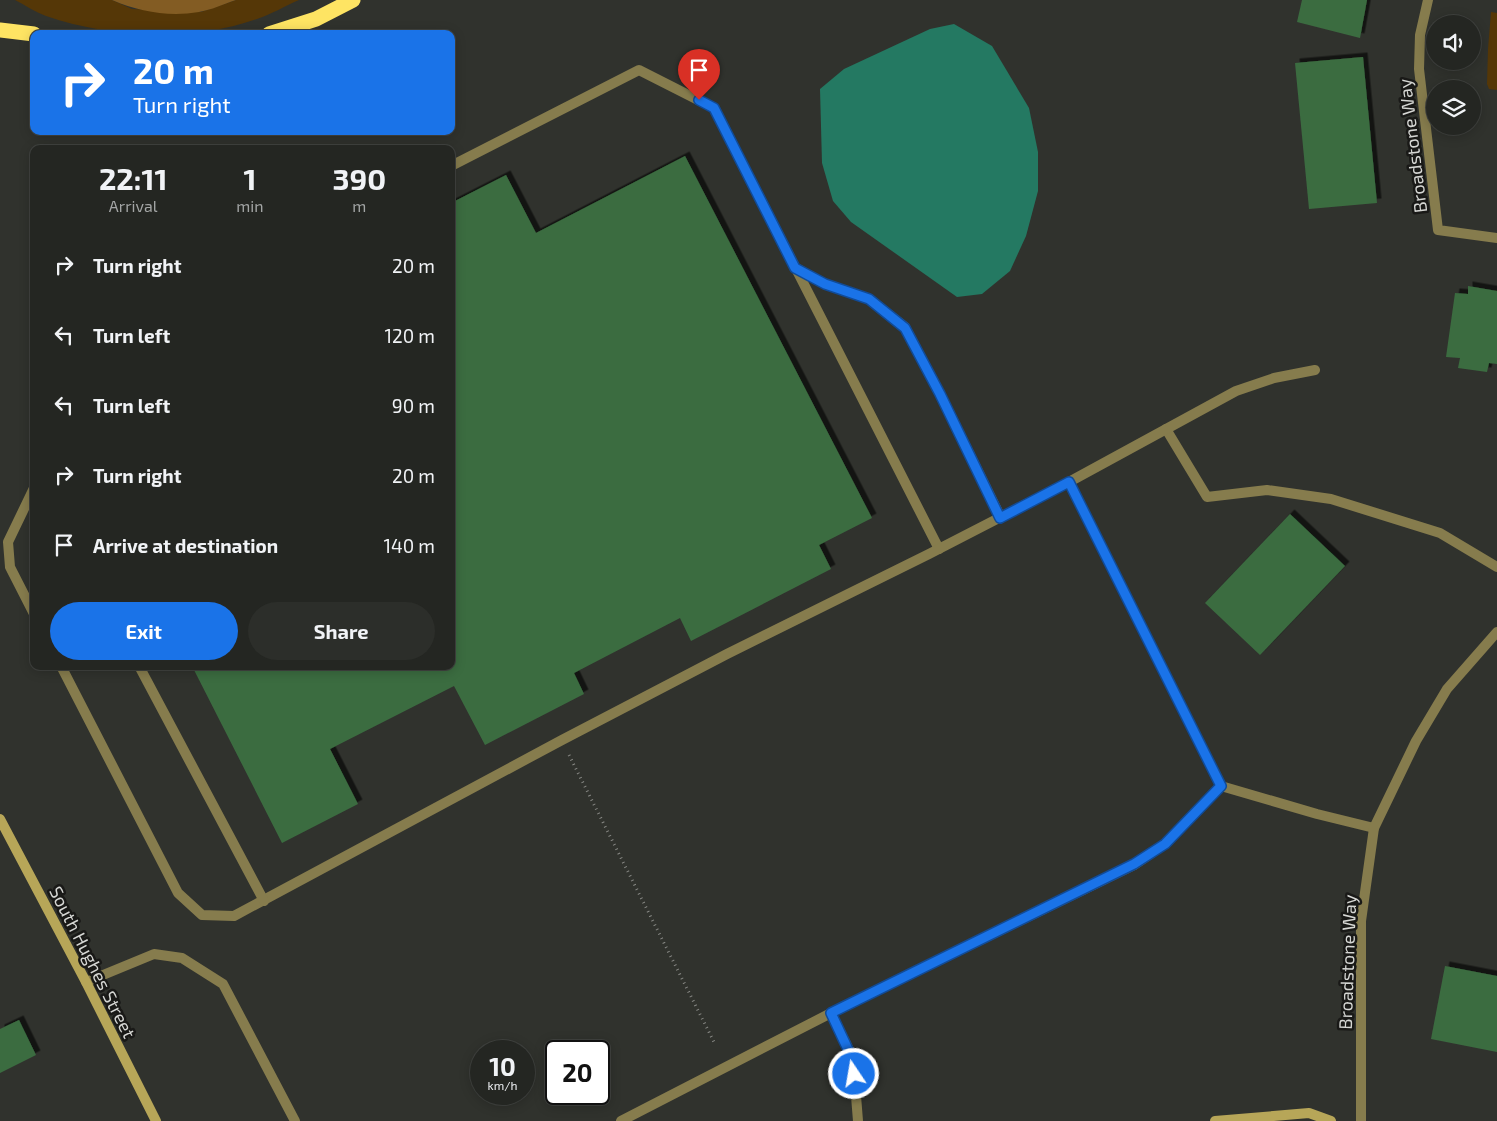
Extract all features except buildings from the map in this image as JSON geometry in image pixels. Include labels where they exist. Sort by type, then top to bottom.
[{"type":"highway","points":[[282,30],[316,19],[353,0]]},
{"type":"highway","points":[[0,30],[30,34]]},
{"type":"street","name":"Broadstone Way","points":[[1428,0],[1420,35],[1420,69],[1438,230],[1497,238]]},
{"type":"street","points":[[455,164],[638,70],[714,108],[940,549]]},
{"type":"street","points":[[795,268],[825,284],[869,299],[905,328],[940,394],[1000,518]]},
{"type":"street","points":[[63,670],[178,893],[202,915],[234,916],[684,676],[940,549],[1069,482],[1236,391],[1274,378],[1315,370]]},
{"type":"street","points":[[1166,429],[1207,496],[1267,490],[1331,499],[1440,533],[1497,567]]},
{"type":"street","points":[[1069,482],[1221,786],[1317,814],[1374,828]]},
{"type":"street","points":[[30,496],[8,542],[10,567],[30,606]]},
{"type":"street","name":"Broadstone Way","points":[[1361,1121],[1362,921],[1374,828],[1416,741],[1447,689],[1497,632]]},
{"type":"street","points":[[141,670],[264,901]]},
{"type":"street","points":[[621,1121],[831,1013],[1134,864],[1165,844],[1221,786]]},
{"type":"street","name":"South Hughes Street","points":[[0,819],[86,982],[156,1121]]},
{"type":"street","points":[[86,982],[154,954],[182,958],[223,984],[295,1121]]},
{"type":"street","points":[[831,1013],[852,1058],[858,1121]]},
{"type":"street","points":[[1215,1121],[1309,1113],[1331,1121]]},
{"type":"path","points":[[569,755],[714,1042]]},
{"type":"shaded area","points":[[15,0],[112,0],[132,9],[201,12],[236,0],[299,0],[263,17],[211,30],[104,30],[42,14]]},
{"type":"shaded area","points":[[112,0],[236,0],[204,11],[166,14],[133,8]]},
{"type":"shaded area","points":[[1491,12],[1497,13],[1497,90],[1489,89],[1487,84]]},
{"type":"shaded area","points":[[954,24],[992,46],[1029,108],[1038,152],[1038,191],[1026,236],[1010,271],[982,294],[957,297],[851,222],[833,201],[822,163],[820,89],[844,69],[930,29]]},
{"type":"route","points":[[699,100],[714,108],[795,268],[825,284],[869,299],[905,328],[940,394],[1000,518],[1069,482],[1221,786],[1165,844],[1134,864],[831,1013],[852,1058],[854,1074]]}]
